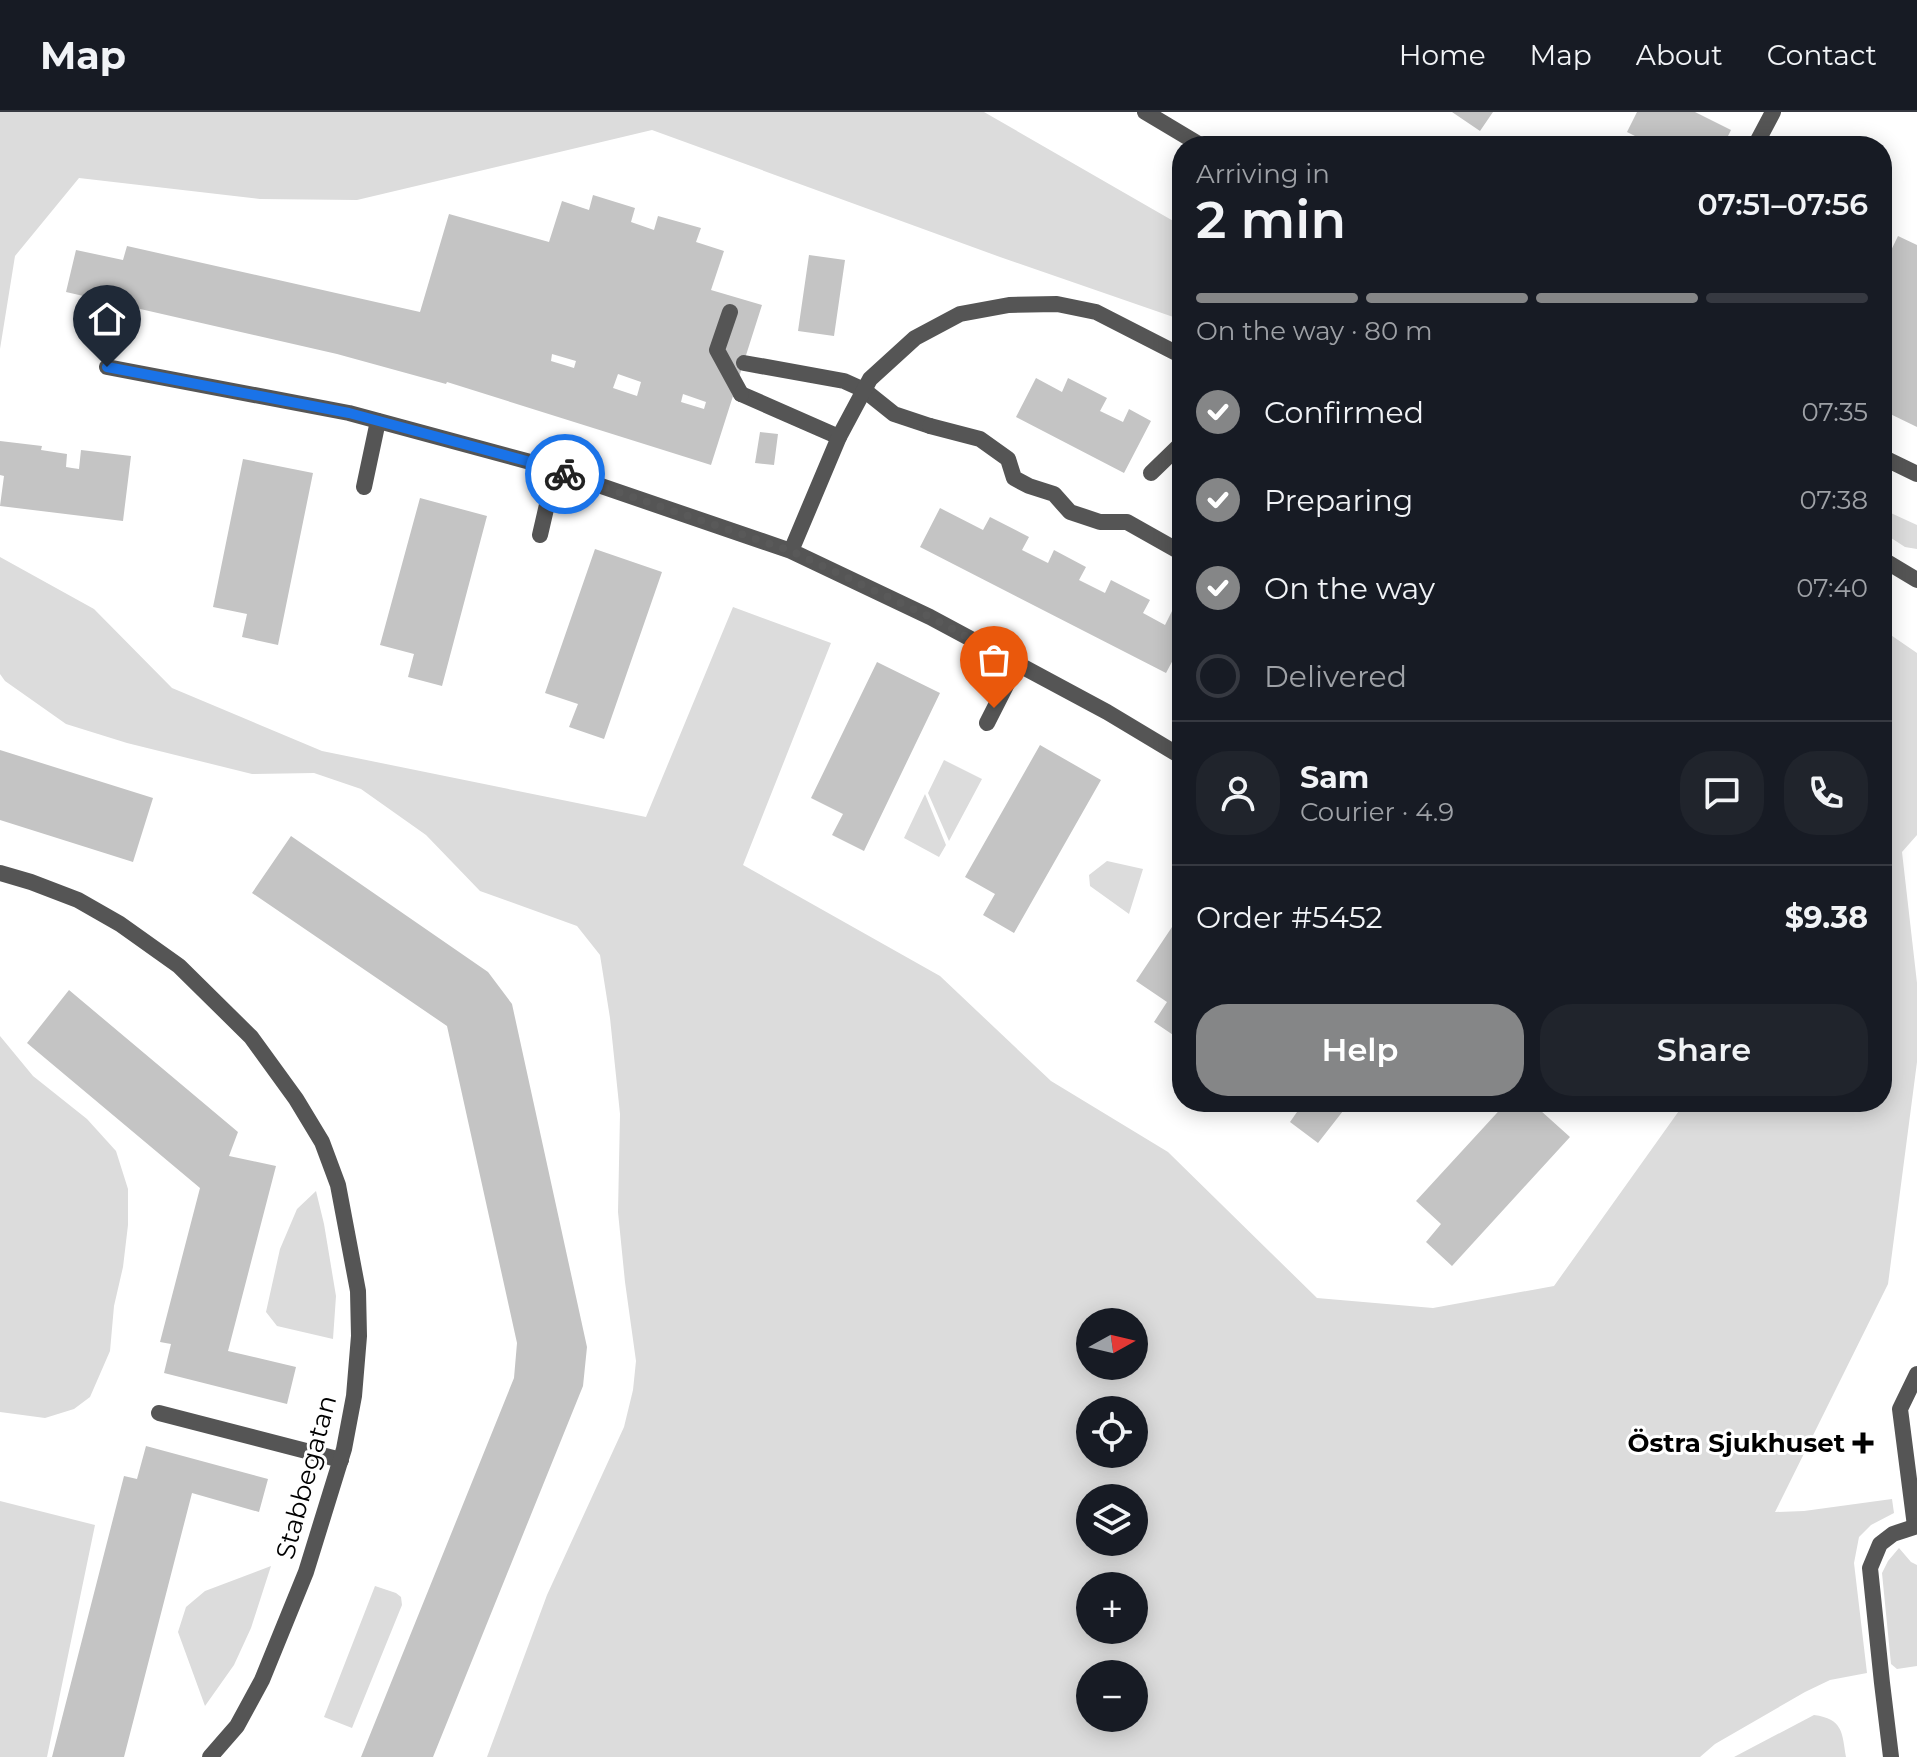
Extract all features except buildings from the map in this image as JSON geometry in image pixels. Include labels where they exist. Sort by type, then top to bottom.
[{"type":"street","points":[[1145,112],[1185,136]]},
{"type":"street","points":[[1760,136],[1773,112]]},
{"type":"street","points":[[791,551],[839,437],[870,379],[915,338],[960,314],[1009,305],[1057,304],[1096,312],[1172,351]]},
{"type":"street","points":[[730,312],[717,350],[741,394],[839,437]]},
{"type":"street","points":[[744,363],[844,381],[864,390],[894,414],[980,439],[1008,459],[1014,478],[1054,494],[1070,512],[1100,522],[1127,522],[1172,547]]},
{"type":"street","points":[[107,367],[349,413],[555,470],[791,551],[930,617],[1107,712],[1172,751]]},
{"type":"street","points":[[364,487],[378,421]]},
{"type":"street","points":[[1151,473],[1172,453]]},
{"type":"street","points":[[1892,462],[1917,474]]},
{"type":"street","points":[[540,535],[555,470]]},
{"type":"street","points":[[1892,565],[1917,580]]},
{"type":"street","points":[[987,723],[1017,664]]},
{"type":"street","name":"Stabbegatan","points":[[0,873],[78,900],[120,924],[179,966],[251,1037],[296,1099],[322,1142],[338,1185],[358,1291],[359,1336],[355,1385],[341,1460],[306,1572],[262,1680],[237,1726],[210,1757]]},
{"type":"street","points":[[1891,1757],[1870,1568],[1880,1544],[1893,1534],[1916,1527],[1900,1409],[1917,1374]]},
{"type":"street","points":[[159,1413],[341,1460]]},
{"type":"shaded area","points":[[0,112],[984,112],[1172,220],[1172,317],[652,130],[357,200],[260,199],[79,178],[15,256],[0,349]]},
{"type":"shaded area","points":[[1892,514],[1917,525],[1917,549],[1905,547],[1892,539]]},
{"type":"shaded area","points":[[0,557],[94,609],[172,688],[322,751],[646,817],[733,607],[831,643],[743,865],[940,976],[1051,1081],[1168,1152],[1317,1298],[1433,1308],[1554,1286],[1678,1112],[1892,1112],[1892,636],[1917,653],[1917,835],[1902,852],[1917,983],[1917,1062],[1888,1284],[1775,1512],[1892,1499],[1894,1513],[1871,1525],[1859,1537],[1854,1563],[1867,1673],[1830,1680],[1805,1692],[1715,1744],[1700,1757],[487,1757],[547,1595],[624,1427],[633,1390],[636,1361],[618,1212],[620,1114],[600,955],[577,926],[480,891],[426,835],[361,789],[314,773],[252,774],[127,743],[66,724],[5,681],[0,674]]},
{"type":"shaded area","points":[[944,760],[982,779],[949,841],[928,793]]},
{"type":"shaded area","points":[[925,794],[946,845],[939,857],[904,838]]},
{"type":"shaded area","points":[[1107,861],[1143,869],[1129,914],[1090,886],[1089,875]]},
{"type":"shaded area","points":[[0,1036],[33,1076],[87,1119],[116,1151],[128,1189],[128,1225],[114,1306],[110,1351],[90,1397],[74,1409],[45,1418],[0,1412]]},
{"type":"shaded area","points":[[316,1191],[336,1296],[333,1339],[277,1326],[266,1312],[280,1249],[297,1209]]},
{"type":"shaded area","points":[[0,1501],[95,1525],[47,1757],[0,1757]]},
{"type":"shaded area","points":[[1899,1548],[1917,1565],[1917,1666],[1897,1669],[1891,1664],[1882,1573]]},
{"type":"shaded area","points":[[271,1566],[251,1628],[234,1665],[205,1706],[178,1632],[186,1607],[205,1591]]},
{"type":"shaded area","points":[[375,1586],[396,1593],[401,1597],[402,1605],[352,1728],[324,1717]]},
{"type":"shaded area","points":[[1814,1715],[1836,1723],[1846,1757],[1734,1757]]},
{"type":"way so far","points":[[565,474],[791,551],[930,617],[1017,664],[994,708]]},
{"type":"place","name":"Östra Sjukhuset","points":[[1863,1443]]},
{"type":"route","points":[[107,367],[349,413],[565,474]]}]
